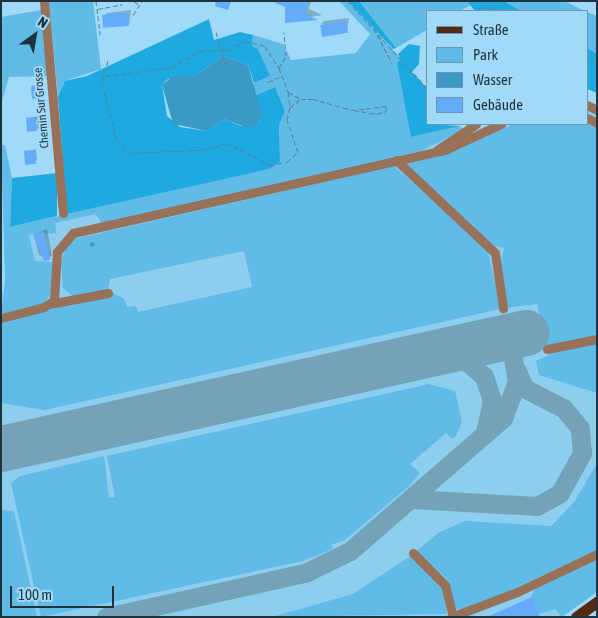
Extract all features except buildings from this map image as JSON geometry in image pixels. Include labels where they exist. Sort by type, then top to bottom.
[{"type":"main road","points":[[576,617],[597,602]]},
{"type":"street","name":"Chemin Sur Grosse","points":[[44,1],[63,213]]},
{"type":"street","points":[[435,152],[473,125]]},
{"type":"street","points":[[49,304],[58,290],[57,252],[73,233],[435,152],[499,125]]},
{"type":"street","points":[[396,160],[495,253],[503,308]]},
{"type":"street","points":[[1,318],[49,304],[108,293]]},
{"type":"street","points":[[547,349],[597,338]]},
{"type":"street","points":[[413,553],[445,585],[452,617],[517,592],[597,554]]},
{"type":"path","points":[[96,1],[100,35]]},
{"type":"path","points":[[134,1],[140,5]]},
{"type":"path","points":[[133,15],[142,1]]},
{"type":"path","points":[[348,1],[426,87]]},
{"type":"path","points":[[97,9],[123,4]]},
{"type":"path","points":[[374,28],[392,63]]},
{"type":"path","points":[[216,32],[225,64]]},
{"type":"path","points":[[279,68],[286,56],[284,32]]},
{"type":"path","points":[[106,75],[114,78],[172,67],[200,51],[222,50],[245,41],[262,44],[279,68],[280,77],[288,92],[290,107],[288,123],[299,149],[295,158],[282,164],[256,160],[227,143],[198,150],[127,153],[110,120],[102,84],[106,75],[108,61]]},
{"type":"path","points":[[268,82],[280,77]]},
{"type":"path","points":[[288,92],[301,99],[354,110],[381,114],[386,106],[381,103],[354,110]]},
{"type":"path","points":[[290,107],[301,99]]},
{"type":"shaded area","points":[[348,1],[359,1],[396,48],[393,49]]},
{"type":"shaded area","points":[[467,1],[504,1],[519,10],[474,10]]},
{"type":"shaded area","points":[[209,19],[214,40],[240,32],[253,35],[252,46],[258,49],[270,76],[254,83],[248,65],[223,56],[196,75],[168,79],[162,85],[167,116],[180,127],[207,131],[224,119],[241,126],[260,121],[254,96],[275,87],[285,111],[279,125],[280,162],[269,169],[67,214],[58,97],[65,81],[87,76]]},
{"type":"shaded area","points":[[409,44],[420,46],[419,64],[412,72],[426,87],[426,125],[460,126],[411,137],[397,63],[401,59],[398,54]]},
{"type":"shaded area","points":[[588,49],[597,54],[597,93],[588,89]]},
{"type":"shaded area","points":[[588,111],[597,116],[597,592],[562,617],[1,617],[1,294],[17,292],[10,227],[460,126],[465,134],[488,125],[588,125]]},
{"type":"shaded area","points":[[57,173],[57,216],[10,227],[12,178]]},
{"type":"green space","points":[[49,1],[93,1],[101,69],[65,81],[58,97]]},
{"type":"green space","points":[[339,1],[349,2],[401,59],[411,137],[460,126],[463,130],[421,151],[101,223],[96,214],[55,223],[56,233],[29,235],[35,261],[53,262],[52,294],[42,304],[1,315],[5,280],[1,145],[5,145],[12,178],[10,227],[268,169],[280,162],[279,125],[285,111],[275,87],[254,96],[251,90],[254,83],[270,76],[252,46],[253,35],[283,44],[291,60],[356,53],[370,34]]},
{"type":"green space","points":[[359,1],[467,1],[471,5],[462,10],[426,10],[426,31],[396,48]]},
{"type":"green space","points":[[504,1],[564,1],[583,10],[519,10]]},
{"type":"green space","points":[[41,10],[49,76],[9,77],[1,104],[1,17]]},
{"type":"green space","points":[[588,12],[597,16],[597,54],[588,49]]},
{"type":"green space","points":[[588,124],[597,129],[597,393],[539,375],[536,361],[549,355],[537,304],[505,308],[501,263],[504,248],[490,245],[405,163],[455,151],[512,125]]},
{"type":"green space","points":[[394,166],[487,248],[501,309],[44,410],[1,403],[1,322],[113,293],[124,299],[127,307],[136,306],[138,312],[252,287],[244,251],[110,279],[108,290],[74,297],[63,288],[61,260],[70,240]]},
{"type":"green space","points":[[429,384],[455,391],[462,422],[456,436],[452,439],[446,433],[410,464],[420,473],[409,486],[345,540],[331,545],[333,549],[303,561],[41,617],[11,483],[20,476],[104,456],[109,498],[115,497],[107,456]]},
{"type":"green space","points":[[597,463],[597,550],[505,593],[459,610],[454,608],[447,579],[415,552],[440,532],[465,521],[551,526],[575,501]]},
{"type":"green space","points":[[1,510],[14,511],[37,617],[1,617]]},
{"type":"green space","points":[[412,555],[443,586],[447,614],[272,617],[353,594]]},
{"type":"green space","points":[[597,558],[597,592],[562,617],[555,609],[539,614],[531,597],[535,589]]},
{"type":"water","points":[[223,56],[248,65],[262,115],[258,124],[248,128],[224,119],[207,131],[173,124],[162,85],[173,76],[196,75]]},
{"type":"waterway","points":[[482,1],[483,8],[495,10]]},
{"type":"waterway","points":[[588,60],[597,65]]},
{"type":"taxiway","points":[[106,617],[305,573],[350,551],[503,418],[517,381],[509,337]]},
{"type":"taxiway","points":[[432,353],[461,357],[484,376],[492,400],[485,432]]},
{"type":"taxiway","points":[[412,499],[537,506],[560,493],[582,453],[580,428],[563,408],[524,388],[517,371]]},
{"type":"runway","points":[[1,449],[526,333]]}]
